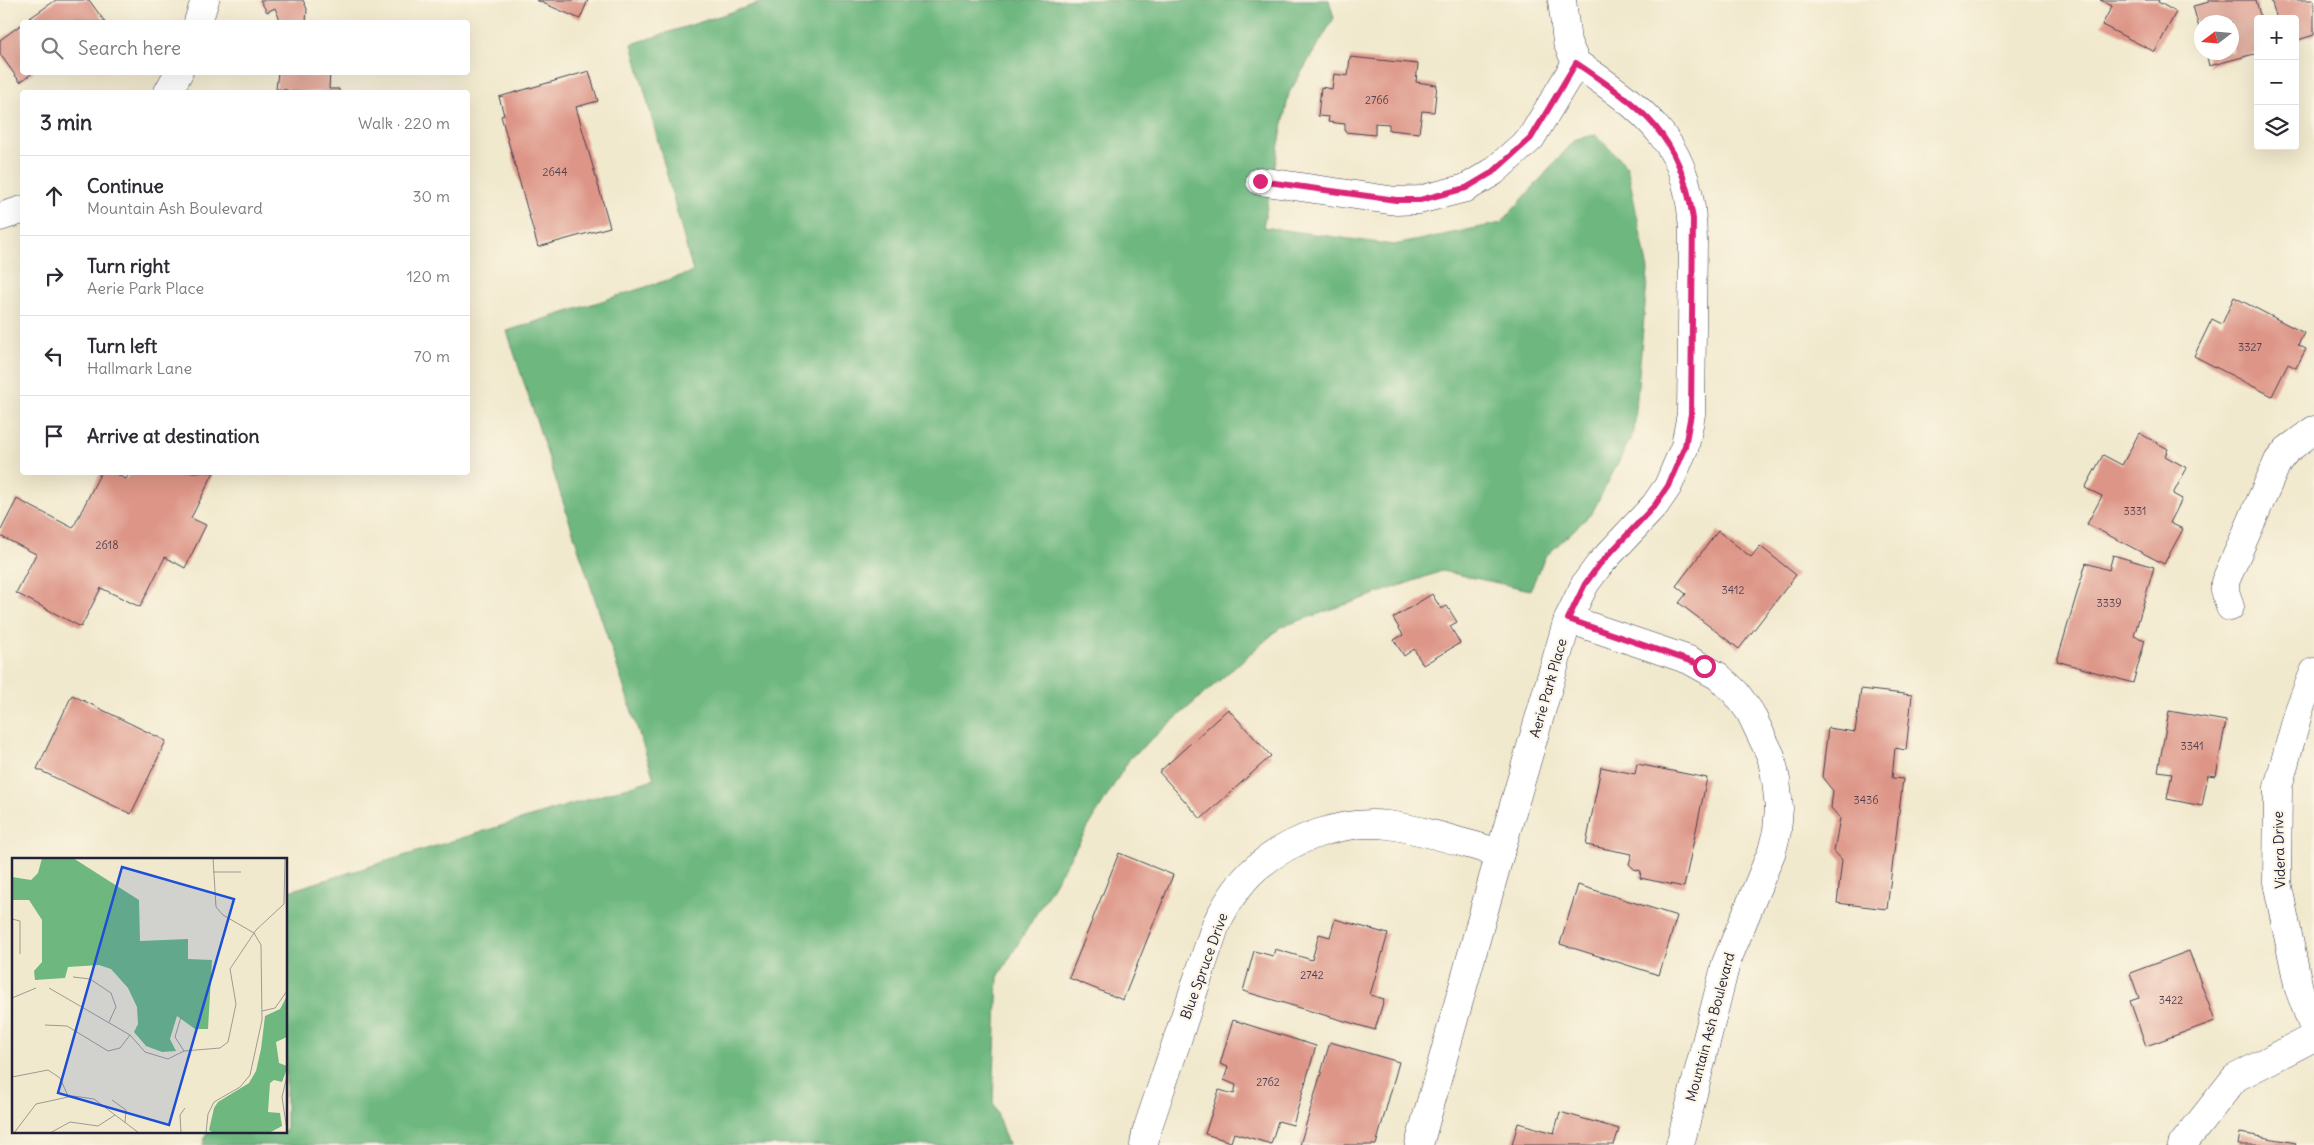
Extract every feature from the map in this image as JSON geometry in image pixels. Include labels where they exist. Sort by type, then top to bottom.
[{"type":"street","points":[[199,20],[205,0]]},
{"type":"street","points":[[1260,181],[1396,200],[1420,200],[1466,188],[1493,172],[1531,138],[1576,63],[1567,42],[1562,0]]},
{"type":"street","name":"Aerie Park Place","points":[[1419,1145],[1500,853],[1568,619],[1585,584],[1599,565],[1655,505],[1668,486],[1678,465],[1689,430],[1691,414],[1693,219],[1689,195],[1681,169],[1665,139],[1644,112],[1623,95],[1576,63]]},
{"type":"street","points":[[169,90],[177,75]]},
{"type":"street","points":[[0,217],[20,211]]},
{"type":"street","points":[[2230,606],[2225,591],[2225,582],[2278,461],[2287,450],[2314,430]]},
{"type":"street","name":"Mountain Ash Boulevard","points":[[1568,619],[1689,660],[1718,676],[1736,693],[1750,712],[1765,741],[1776,780],[1779,808],[1777,831],[1772,852],[1726,963],[1680,1145]]},
{"type":"street","name":"Videra Drive","points":[[2314,672],[2299,710],[2278,787],[2278,882],[2299,989],[2314,1030]]},
{"type":"street","name":"Blue Spruce Drive","points":[[1144,1145],[1146,1133],[1216,924],[1224,907],[1255,869],[1296,843],[1344,827],[1364,825],[1386,825],[1403,828],[1500,853]]},
{"type":"street","points":[[2182,1145],[2235,1078],[2314,1037]]},
{"type":"green space","points":[[769,0],[1329,0],[1334,18],[1289,93],[1263,227],[1394,245],[1501,223],[1576,139],[1596,135],[1627,166],[1648,270],[1634,432],[1592,513],[1545,557],[1530,590],[1442,571],[1281,627],[1130,758],[998,977],[993,1102],[1008,1145],[203,1145],[207,1132],[288,1132],[288,891],[654,779],[507,331],[693,272],[632,44]]},
{"type":"building","points":[[56,0],[89,0],[104,20],[27,20]]},
{"type":"building","points":[[260,0],[303,0],[307,9],[306,20],[280,20],[275,8],[267,12]]},
{"type":"building","points":[[536,0],[588,0],[580,19]]},
{"type":"building","points":[[2100,0],[2159,0],[2158,2],[2176,12],[2155,52],[2102,25],[2112,6]]},
{"type":"building","points":[[2209,0],[2256,0],[2260,15],[2254,15],[2254,54],[2239,58],[2239,15],[2195,15],[2193,6],[2209,2]]},
{"type":"building","points":[[2271,0],[2314,0],[2314,35],[2299,40],[2299,15],[2276,15]]},
{"type":"building","points":[[20,25],[20,75],[30,75],[20,82],[0,54],[0,40]]},
{"type":"building","points":[[1350,57],[1418,64],[1416,82],[1437,85],[1434,112],[1422,111],[1419,133],[1389,130],[1389,124],[1375,123],[1375,135],[1345,132],[1345,124],[1328,122],[1329,117],[1318,116],[1321,87],[1332,89],[1334,74],[1348,76]]},
{"type":"building","points":[[2208,60],[2232,60],[2209,66]]},
{"type":"building","points":[[589,71],[598,101],[576,107],[610,227],[538,247],[501,116],[504,115],[499,97]]},
{"type":"building","points":[[278,75],[330,75],[329,89],[339,90],[287,90],[276,89]]},
{"type":"building","points":[[2234,297],[2304,333],[2298,345],[2306,349],[2296,368],[2288,364],[2272,396],[2194,356],[2212,319],[2222,324]]},
{"type":"building","points":[[2139,433],[2168,449],[2165,456],[2187,468],[2173,494],[2182,499],[2170,523],[2183,529],[2164,564],[2087,524],[2102,496],[2085,488],[2103,455],[2122,465]]},
{"type":"building","points":[[100,475],[119,475],[126,479],[128,475],[212,475],[191,518],[206,525],[185,568],[165,557],[140,607],[101,588],[81,627],[16,593],[36,554],[0,536],[0,532],[17,499],[73,528]]},
{"type":"building","points":[[1718,531],[1751,557],[1760,546],[1796,575],[1739,649],[1679,603],[1686,594],[1676,586]]},
{"type":"building","points":[[2113,555],[2154,567],[2134,636],[2145,640],[2133,683],[2057,661],[2086,563],[2109,570]]},
{"type":"building","points":[[1432,594],[1441,609],[1447,606],[1457,622],[1450,626],[1460,643],[1423,665],[1414,649],[1404,656],[1394,640],[1403,635],[1393,618]]},
{"type":"building","points":[[1861,689],[1912,695],[1906,750],[1895,748],[1892,778],[1903,779],[1887,909],[1837,903],[1842,860],[1834,851],[1840,818],[1831,808],[1833,791],[1822,777],[1828,728],[1855,732]]},
{"type":"building","points":[[72,695],[166,741],[131,814],[37,769]]},
{"type":"building","points":[[1228,709],[1271,756],[1201,819],[1159,772]]},
{"type":"building","points":[[2169,711],[2226,721],[2216,776],[2208,775],[2202,806],[2167,799],[2172,773],[2158,771]]},
{"type":"building","points":[[1637,764],[1707,778],[1684,887],[1640,878],[1641,871],[1634,869],[1629,864],[1632,854],[1586,845],[1601,767],[1635,774]]},
{"type":"building","points":[[1119,853],[1173,875],[1123,1000],[1069,978]]},
{"type":"building","points":[[1578,885],[1677,916],[1659,975],[1560,944]]},
{"type":"building","points":[[1335,919],[1388,934],[1370,995],[1384,999],[1375,1030],[1243,991],[1254,951],[1273,956],[1275,949],[1312,960],[1319,934],[1330,937]]},
{"type":"building","points":[[2189,951],[2215,1021],[2146,1046],[2130,1001],[2139,998],[2130,973]]},
{"type":"building","points":[[1233,1020],[1316,1046],[1293,1125],[1278,1121],[1271,1144],[1234,1133],[1231,1142],[1205,1134],[1219,1090],[1234,1094],[1236,1085],[1224,1080],[1228,1067],[1220,1064]]},
{"type":"building","points":[[1330,1042],[1399,1062],[1376,1145],[1300,1145]]},
{"type":"building","points":[[1560,1112],[1619,1129],[1614,1145],[1512,1145],[1518,1123],[1554,1133]]},
{"type":"building","points":[[2240,1133],[2296,1143],[2295,1145],[2238,1145]]},
{"type":"route","points":[[1260,181],[1396,200],[1420,200],[1466,188],[1493,172],[1531,138],[1576,63],[1623,95],[1644,112],[1662,133],[1673,150],[1689,195],[1693,219],[1691,414],[1689,430],[1678,465],[1668,486],[1655,505],[1599,565],[1585,584],[1568,619],[1704,666]]}]
